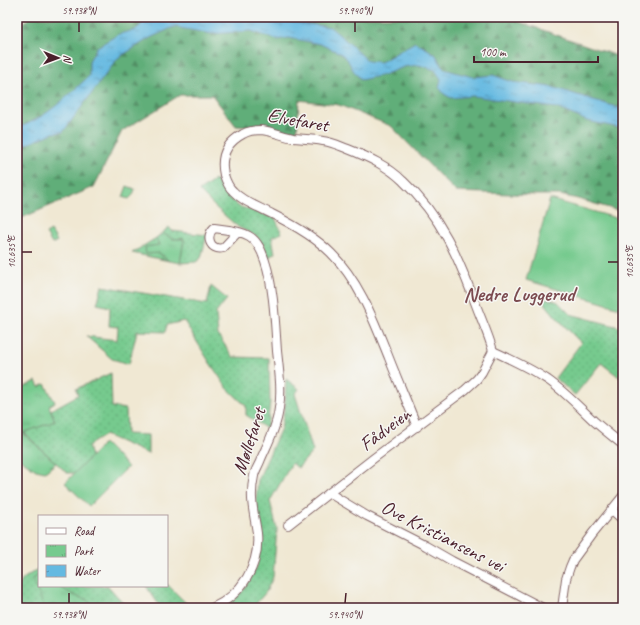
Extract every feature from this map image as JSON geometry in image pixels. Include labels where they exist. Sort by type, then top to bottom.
[{"type":"street","name":"Elvefaret","points":[[417,427],[367,305],[356,285],[338,261],[320,243],[279,217],[241,198],[231,190],[224,174],[223,162],[225,151],[233,141],[246,132],[259,130],[299,139],[324,141],[368,158],[402,179],[426,204],[447,235],[471,291],[493,351]]},
{"type":"street","name":"Møllefaret","points":[[212,608],[235,594],[253,566],[256,554],[257,532],[251,492],[254,474],[275,429],[279,408],[280,382],[275,320],[271,284],[266,262],[260,248],[250,236],[238,232]]},
{"type":"street","name":"Fådveien","points":[[288,525],[465,390],[477,379],[493,351]]},
{"type":"street","points":[[493,351],[530,369],[548,380],[623,444]]},
{"type":"street","name":"Ove Kristiansens vei","points":[[329,493],[368,516],[543,608]]},
{"type":"street","points":[[562,608],[566,579],[573,560],[623,496]]},
{"type":"street","points":[[612,510],[623,520]]},
{"type":"green space","points":[[30,17],[502,17],[511,19],[623,58],[623,212],[560,195],[456,192],[391,126],[339,105],[299,100],[297,131],[236,126],[212,95],[180,95],[122,131],[94,187],[17,220],[17,29]]},
{"type":"green space","points":[[215,180],[238,206],[275,218],[282,233],[272,237],[275,253],[268,258],[264,246],[256,236],[238,227],[199,191]]},
{"type":"green space","points":[[127,186],[135,189],[133,195],[129,199],[123,197]]},
{"type":"green space","points":[[550,199],[623,220],[623,309],[526,280]]},
{"type":"green space","points":[[169,227],[172,231],[207,235],[201,258],[196,262],[180,263],[184,239],[173,239],[162,233]]},
{"type":"green space","points":[[51,231],[57,241],[52,244],[46,234]]},
{"type":"green space","points":[[162,233],[173,239],[184,239],[180,263],[169,261],[159,253],[146,254],[145,247],[159,245],[156,238]]},
{"type":"green space","points":[[156,238],[159,245],[159,253],[169,261],[132,253]]},
{"type":"green space","points":[[102,286],[207,304],[211,286],[227,299],[216,313],[218,335],[233,357],[269,358],[270,402],[267,429],[246,415],[246,406],[227,388],[184,321],[167,325],[165,332],[137,331],[129,364],[112,359],[86,336],[117,340],[118,327],[109,326],[110,307],[97,304]]},
{"type":"green space","points":[[544,299],[550,299],[558,302],[570,314],[623,328],[623,380],[601,363],[575,395],[555,378],[581,343],[556,317],[543,301]]},
{"type":"green space","points":[[111,373],[112,407],[126,409],[127,434],[148,435],[148,454],[105,435],[88,446],[91,457],[75,473],[67,473],[23,432],[55,421],[51,410],[78,395],[76,389]]},
{"type":"green space","points":[[286,379],[299,389],[295,394],[313,451],[298,468],[292,463],[270,501],[277,529],[273,577],[266,592],[254,606],[247,608],[225,608],[245,588],[257,566],[261,542],[256,501],[258,480],[281,428],[285,405]]},
{"type":"green space","points":[[36,381],[39,387],[45,384],[55,402],[49,406],[55,421],[23,433],[56,463],[45,472],[36,470],[17,457],[17,391]]},
{"type":"green space","points":[[104,443],[128,467],[89,506],[65,483]]},
{"type":"green space","points":[[38,569],[38,587],[109,587],[128,608],[17,608],[17,589],[23,579]]},
{"type":"green space","points":[[38,576],[38,587],[61,587],[73,595],[87,600],[95,608],[45,608],[32,579]]},
{"type":"green space","points":[[168,585],[191,608],[161,608],[147,587],[168,587]]},
{"type":"water","points":[[146,17],[209,17],[223,19],[234,17],[259,17],[270,20],[330,27],[368,61],[381,62],[415,42],[436,55],[444,69],[473,77],[493,75],[513,82],[552,87],[623,109],[623,129],[587,121],[556,108],[473,96],[451,98],[444,94],[439,87],[441,79],[435,70],[419,65],[404,67],[383,75],[361,80],[347,59],[340,53],[320,44],[289,38],[277,40],[251,31],[212,34],[174,27],[150,38],[118,58],[63,132],[53,133],[17,149],[17,128],[28,124],[47,113],[89,76],[89,61],[97,47],[119,34],[135,30],[141,25]]},
{"type":"district","name":"Nedre Luggerud","points":[[519,294]]}]
